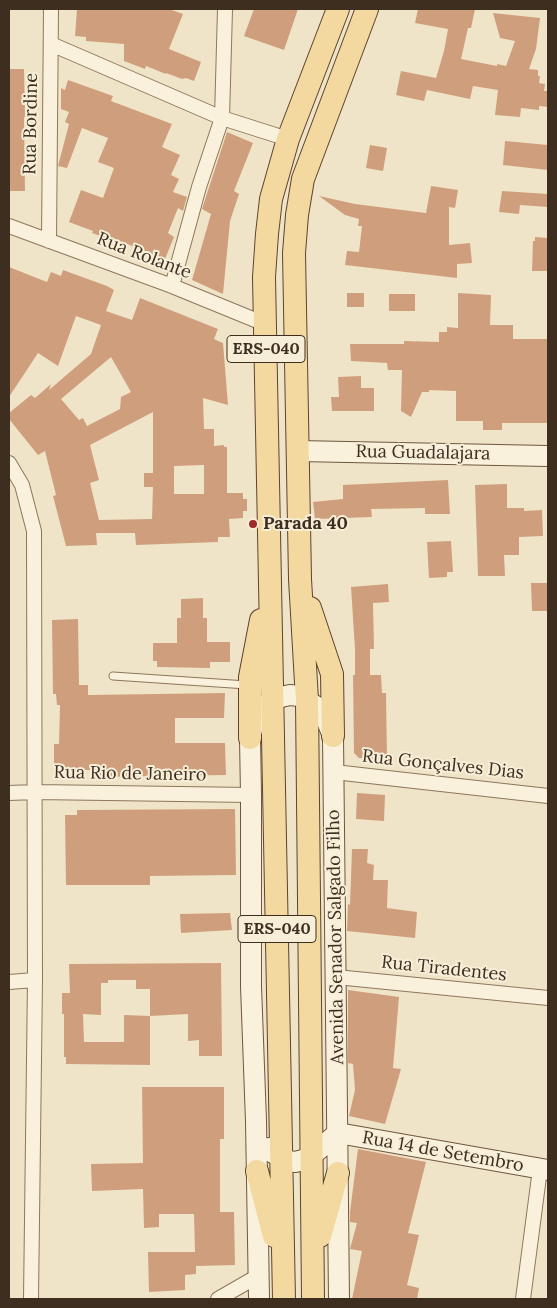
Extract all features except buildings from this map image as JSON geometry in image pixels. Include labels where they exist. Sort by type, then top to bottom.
[{"type":"main road","name":"ERS-040","points":[[284,1299],[264,277],[271,199],[288,140],[338,9]]},
{"type":"main road","name":"Avenida Senador Salgado Filho","points":[[313,1299],[307,700],[300,579],[294,253],[297,215],[303,179],[367,9]]},
{"type":"main road","name":"Avenida Senador Salgado Filho","points":[[300,579],[332,674],[334,736]]},
{"type":"main road","points":[[250,738],[250,677],[269,580]]},
{"type":"main road","points":[[257,1172],[283,1269]]},
{"type":"main road","points":[[313,1261],[338,1174]]},
{"type":"street","name":"Rua Bordine","points":[[49,241],[51,9]]},
{"type":"street","points":[[172,286],[198,187],[222,118],[225,9]]},
{"type":"street","points":[[51,44],[222,118],[288,140]]},
{"type":"street","name":"Rua Rolante","points":[[9,226],[172,286],[265,324]]},
{"type":"street","name":"Rua Guadalajara","points":[[298,451],[548,456]]},
{"type":"street","points":[[9,463],[22,486],[34,531],[35,980],[33,1296]]},
{"type":"street","points":[[259,1299],[256,1121],[251,986],[250,738],[255,717],[264,706],[290,695],[307,700],[319,708],[334,736]]},
{"type":"street","name":"Avenida Senador Salgado Filho","points":[[334,736],[338,1299]]},
{"type":"street","name":"Rua Gonçalves Dias","points":[[334,772],[548,796]]},
{"type":"street","name":"Rua Rio de Janeiro","points":[[9,793],[251,795]]},
{"type":"street","name":"Rua Tiradentes","points":[[336,977],[548,998]]},
{"type":"street","points":[[9,982],[35,980]]},
{"type":"street","points":[[256,1121],[267,1146],[281,1158],[295,1162],[304,1160],[312,1155],[338,1133]]},
{"type":"street","name":"Rua 14 de Setembro","points":[[338,1133],[544,1169]]},
{"type":"street","points":[[523,1299],[544,1169]]},
{"type":"street","points":[[218,1299],[258,1276]]},
{"type":"lane","points":[[113,676],[250,686]]},
{"type":"place","name":"Parada 40","points":[[253,524]]}]
